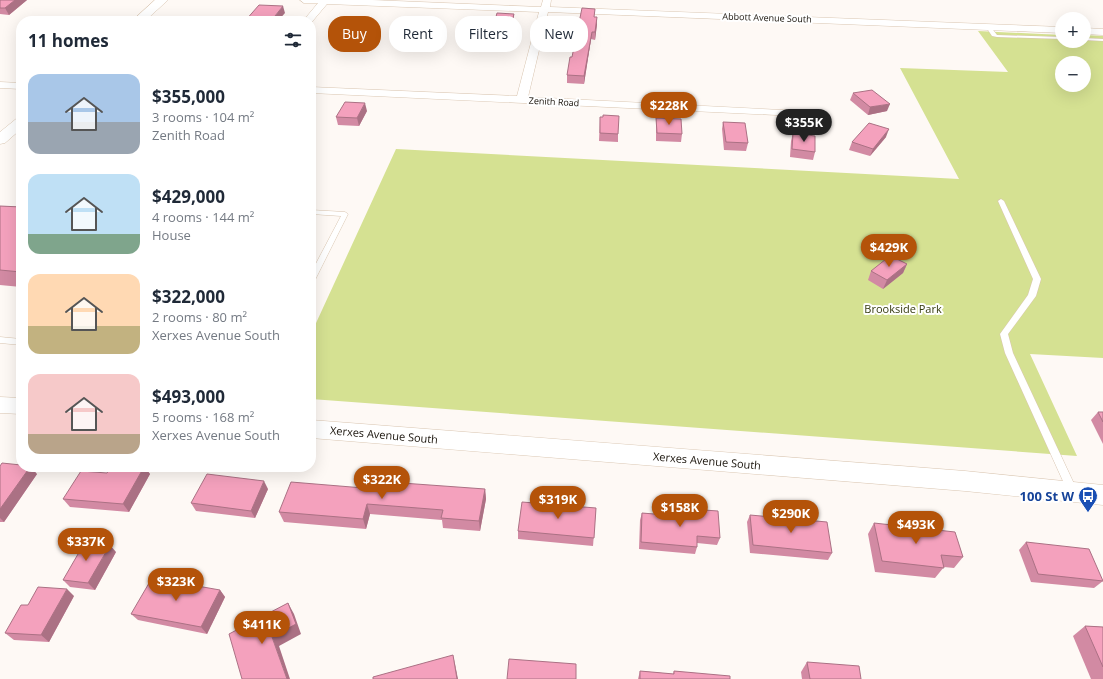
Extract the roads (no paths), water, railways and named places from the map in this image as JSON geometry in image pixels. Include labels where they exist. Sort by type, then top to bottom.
[{"type":"street","points":[[144,16],[162,0]]},
{"type":"street","name":"Abbott Avenue South","points":[[304,0],[546,5],[1055,30]]},
{"type":"street","points":[[312,16],[324,1]]},
{"type":"street","points":[[522,100],[546,5]]},
{"type":"street","points":[[1091,31],[1103,32]]},
{"type":"street","points":[[0,85],[16,86]]},
{"type":"street","name":"Zenith Road","points":[[316,90],[797,114]]},
{"type":"street","points":[[0,140],[16,126]]},
{"type":"street","points":[[0,405],[16,406]]},
{"type":"street","name":"Xerxes Avenue South","points":[[316,429],[965,481],[1103,494]]},
{"type":"lane","points":[[988,27],[994,36],[1055,38]]},
{"type":"lane","points":[[1091,39],[1103,40]]},
{"type":"lane","points":[[1001,201],[1037,279],[1032,296],[1004,334],[1009,353],[1073,492]]},
{"type":"lane","points":[[316,212],[345,214],[316,270]]},
{"type":"lane","points":[[0,340],[16,342]]},
{"type":"place","name":"100 St W","points":[[1088,513]]},
{"type":"park label","name":"Brookside Park","points":[[903,309]]}]
